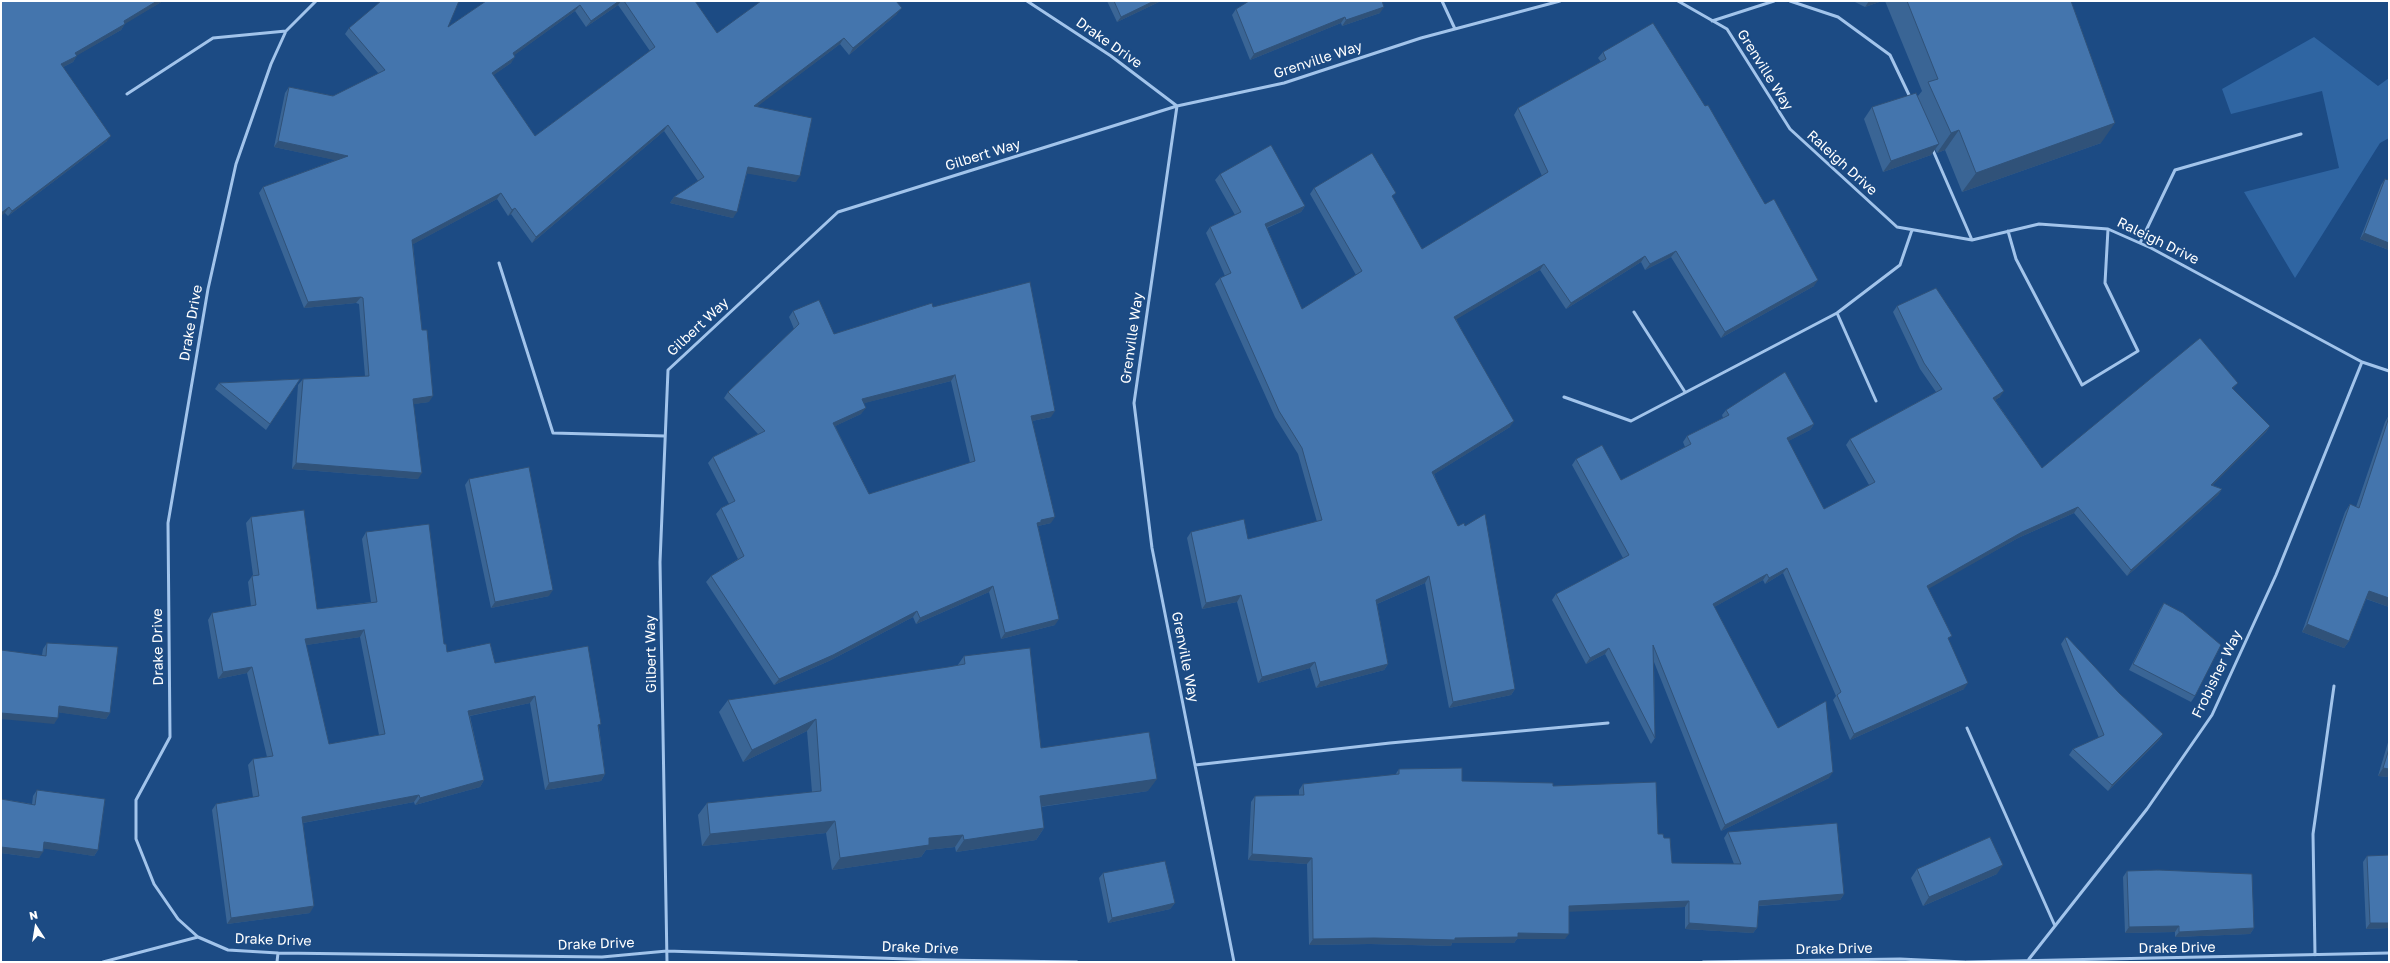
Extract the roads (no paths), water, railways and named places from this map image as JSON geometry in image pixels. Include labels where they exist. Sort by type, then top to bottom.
[{"type":"lane","name":"Drake Drive","points":[[316,1],[286,32],[271,64],[236,164],[208,289],[168,523],[170,737],[136,800],[136,840],[154,884],[178,919],[198,937],[228,950],[278,953],[602,957],[667,951],[1077,962]]},
{"type":"lane","name":"Drake Drive","points":[[1027,1],[1111,56],[1177,106]]},
{"type":"lane","points":[[1442,1],[1454,29]]},
{"type":"lane","name":"Grenville Way","points":[[1234,962],[1152,548],[1134,403],[1177,106],[1284,83],[1454,29],[1560,1]]},
{"type":"lane","name":"Grenville Way","points":[[1678,1],[1727,29],[1790,129]]},
{"type":"lane","points":[[1712,21],[1774,1]]},
{"type":"lane","points":[[1790,1],[1838,17],[1890,55],[1911,98]]},
{"type":"lane","points":[[127,94],[212,38],[286,32]]},
{"type":"lane","name":"Gilbert Way","points":[[667,962],[660,562],[668,370],[838,212],[1177,106]]},
{"type":"lane","name":"Raleigh Drive","points":[[1790,129],[1897,227],[1972,240],[2039,224],[2108,229],[2140,243],[2362,362],[2389,371]]},
{"type":"lane","points":[[2140,243],[2175,170],[2301,134]]},
{"type":"lane","points":[[1929,141],[1972,240]]},
{"type":"lane","points":[[2008,231],[2016,259],[2082,385],[2138,350],[2105,283],[2108,229]]},
{"type":"lane","points":[[1564,397],[1631,421],[1837,313],[1900,265],[1912,230]]},
{"type":"lane","points":[[499,264],[553,433],[665,436]]},
{"type":"lane","points":[[1634,312],[1685,392]]},
{"type":"lane","points":[[1837,313],[1876,401]]},
{"type":"lane","name":"Frobisher Way","points":[[2029,959],[2147,808],[2212,715],[2276,575],[2362,362]]},
{"type":"lane","points":[[2315,955],[2313,834],[2334,686]]},
{"type":"lane","points":[[1195,765],[1375,744],[1608,722]]},
{"type":"lane","points":[[1967,728],[2056,926]]},
{"type":"lane","points":[[103,962],[198,937]]},
{"type":"lane","points":[[277,962],[278,953]]},
{"type":"lane","name":"Drake Drive","points":[[1703,962],[1900,959],[1965,962],[2029,959],[2075,961],[2389,953]]},
{"type":"lane","points":[[823,956],[823,962]]},
{"type":"lane","points":[[581,962],[583,957]]}]
